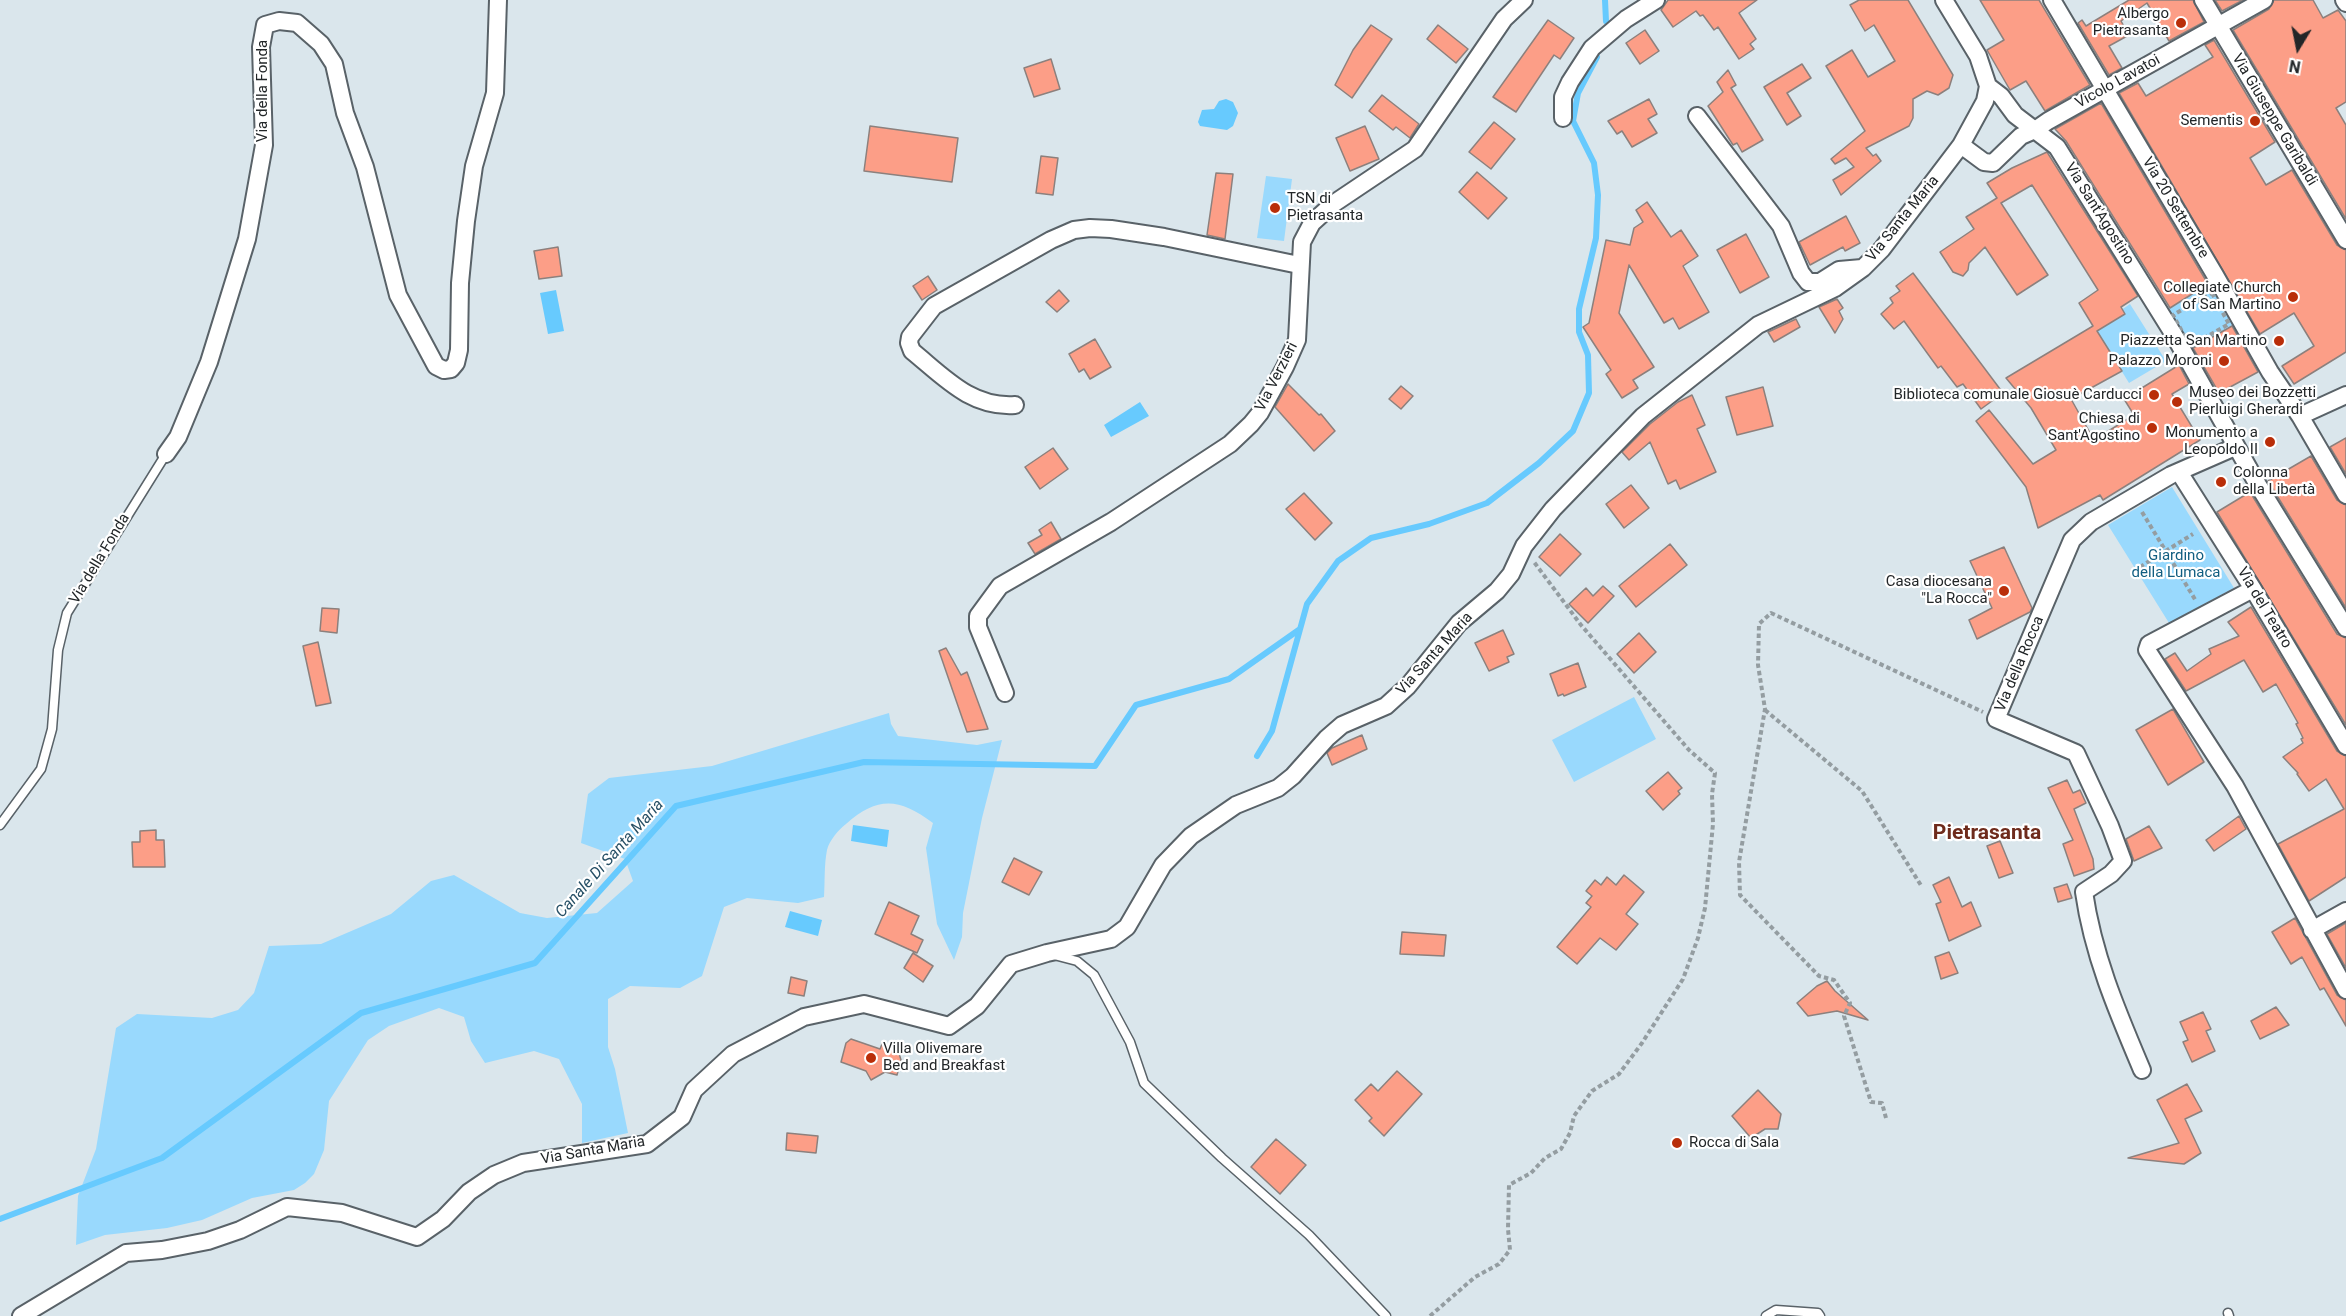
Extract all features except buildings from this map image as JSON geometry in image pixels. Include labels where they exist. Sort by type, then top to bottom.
[{"type":"street","name":"Via della Fonda","points":[[166,454],[178,437],[209,362],[247,238],[264,145],[261,47],[265,25],[279,21],[297,22],[321,44],[334,64],[345,113],[365,168],[398,294],[436,366],[444,370],[452,369],[459,350],[460,283],[474,166],[495,93],[498,0]]},
{"type":"street","name":"Via Verzieri","points":[[1005,693],[978,627],[978,616],[1000,586],[1111,522],[1230,444],[1251,424],[1260,413],[1297,340],[1299,265],[1302,242],[1312,223],[1333,204],[1415,149],[1504,19],[1524,0]]},
{"type":"street","points":[[1563,118],[1563,97],[1570,81],[1592,48],[1626,19],[1656,0]]},
{"type":"street","name":"Via Sant'Agostino","points":[[1944,0],[1978,56],[1988,86],[2001,96],[2015,114],[2057,147],[2174,335],[2235,447],[2346,628]]},
{"type":"street","name":"Via 20 Settembre","points":[[2052,0],[2270,372],[2300,417],[2346,495]]},
{"type":"street","name":"Via Giuseppe Garibaldi","points":[[2203,0],[2346,240]]},
{"type":"street","name":"Vicolo Lavatoi","points":[[1961,145],[1984,162],[1993,164],[2021,136],[2264,0]]},
{"type":"street","name":"Via Santa Maria","points":[[21,1316],[126,1253],[162,1250],[208,1241],[240,1230],[287,1207],[342,1213],[417,1237],[443,1220],[469,1192],[494,1175],[523,1163],[647,1144],[682,1117],[694,1090],[733,1054],[804,1017],[864,1004],[949,1026],[976,1006],[1011,964],[1047,953],[1111,939],[1127,927],[1163,865],[1191,836],[1236,805],[1278,788],[1293,776],[1327,738],[1342,725],[1386,706],[1408,686],[1459,623],[1497,591],[1511,573],[1524,546],[1553,509],[1643,416],[1758,324],[1835,288],[1863,268],[1882,249],[1961,145],[1984,101],[1988,86]]},
{"type":"street","points":[[1697,116],[1781,226],[1801,273],[1808,282],[1820,282],[1839,270],[1863,268]]},
{"type":"street","points":[[1015,405],[990,404],[965,393],[912,351],[909,343],[910,337],[934,306],[1051,240],[1074,230],[1111,229],[1164,237],[1299,265]]},
{"type":"street","points":[[2300,417],[2346,395]]},
{"type":"street","name":"Via della Rocca","points":[[2142,1070],[2101,969],[2088,922],[2084,892],[2111,874],[2123,861],[2110,826],[2076,753],[1996,719],[2072,540],[2091,522],[2179,472],[2235,447]]},
{"type":"street","name":"Via del Teatro","points":[[2179,472],[2253,589],[2346,746]]},
{"type":"street","points":[[2253,589],[2149,644],[2147,650],[2235,786],[2346,990]]},
{"type":"street","points":[[2312,930],[2346,911]]},
{"type":"lane","name":"Via della Fonda","points":[[0,825],[41,769],[52,729],[58,650],[67,614],[104,550],[166,454]]},
{"type":"lane","points":[[1047,953],[1077,961],[1094,975],[1130,1041],[1144,1083],[1222,1158],[1309,1235],[1386,1316]]},
{"type":"lane","points":[[1766,1316],[1776,1310],[1818,1313],[1820,1316]]},
{"type":"path","points":[[2212,293],[2221,309],[2229,324],[2190,346],[2173,315],[2212,293]]},
{"type":"path","points":[[2133,499],[2196,602]]},
{"type":"path","points":[[2140,567],[2193,534]]},
{"type":"path","points":[[1430,1316],[1475,1277],[1499,1263],[1510,1250],[1509,1185],[1531,1173],[1545,1158],[1561,1149],[1570,1133],[1574,1116],[1592,1091],[1619,1074],[1642,1043],[1683,979],[1698,938],[1705,908],[1715,773],[1689,750],[1581,625],[1524,546]]},
{"type":"path","points":[[1886,1118],[1882,1102],[1871,1102],[1844,1016],[1850,1003],[1834,980],[1819,976],[1740,895],[1739,862],[1765,710],[1758,665],[1759,624],[1771,613],[1996,719]]},
{"type":"path","points":[[1765,710],[1863,791],[1923,887]]},
{"type":"green space","name":"TSN di Pietrasanta","points":[[1266,176],[1292,179],[1284,241],[1257,238]]},
{"type":"green space","points":[[2209,283],[2234,325],[2188,351],[2165,311]]},
{"type":"green space","points":[[2130,304],[2166,361],[2129,383],[2095,328]]},
{"type":"green space","name":"Giardino della Lumaca","points":[[2172,487],[2234,588],[2169,623],[2108,525]]},
{"type":"green space","points":[[1634,697],[1656,739],[1574,782],[1552,740]]},
{"type":"green space","points":[[889,713],[891,724],[898,736],[977,745],[1002,740],[982,818],[963,913],[962,937],[954,960],[937,924],[926,848],[933,823],[899,805],[879,805],[858,815],[840,829],[830,843],[825,862],[824,897],[798,903],[747,898],[724,907],[702,976],[680,988],[630,986],[608,999],[608,1047],[615,1069],[628,1133],[582,1143],[582,1104],[559,1059],[534,1051],[485,1063],[471,1041],[464,1017],[439,1008],[389,1026],[368,1040],[329,1101],[324,1150],[314,1174],[305,1183],[294,1190],[252,1198],[202,1220],[167,1228],[105,1235],[76,1245],[78,1196],[96,1149],[116,1028],[137,1014],[212,1018],[238,1010],[254,993],[269,946],[321,944],[391,914],[431,881],[454,875],[520,913],[547,918],[597,913],[633,881],[625,859],[581,843],[588,794],[609,778],[712,766]]},
{"type":"shaded area","points":[[1226,99],[1233,102],[1238,113],[1233,126],[1227,130],[1200,126],[1198,122],[1202,110],[1214,109],[1219,101]]},
{"type":"shaded area","points":[[556,290],[564,331],[548,334],[540,293]]},
{"type":"shaded area","points":[[1140,402],[1149,416],[1111,437],[1104,425]]},
{"type":"shaded area","points":[[853,825],[889,830],[887,847],[851,841]]},
{"type":"shaded area","points":[[790,911],[822,920],[818,936],[785,927]]},
{"type":"waterway","points":[[1605,0],[1606,21]]},
{"type":"waterway","points":[[1257,756],[1272,731],[1307,604],[1338,561],[1371,538],[1429,524],[1487,503],[1539,463],[1573,431],[1589,393],[1588,355],[1579,332],[1579,309],[1596,238],[1598,195],[1594,163],[1573,121],[1578,93],[1597,57]]},
{"type":"waterway","name":"Canale Di Santa Maria","points":[[0,1219],[162,1158],[361,1013],[535,963],[676,806],[864,762],[1095,766],[1136,705],[1229,679],[1300,629]]},
{"type":"place","name":"Albergo Pietrasanta","points":[[2181,23]]},
{"type":"place","name":"Sementis","points":[[2255,121]]},
{"type":"place","name":"TSN di Pietrasanta","points":[[1275,208]]},
{"type":"place","name":"Collegiate Church of San Martino","points":[[2293,297]]},
{"type":"place","name":"Piazzetta San Martino","points":[[2279,341]]},
{"type":"place","name":"Palazzo Moroni","points":[[2224,361]]},
{"type":"place","name":"Biblioteca comunale Giosuè Carducci","points":[[2154,395]]},
{"type":"place","name":"Museo dei Bozzetti Pierluigi Gherardi","points":[[2177,402]]},
{"type":"place","name":"Chiesa di Sant'Agostino","points":[[2152,428]]},
{"type":"place","name":"Monumento a Leopoldo II","points":[[2270,442]]},
{"type":"place","name":"Colonna della Libertà","points":[[2221,482]]},
{"type":"place","name":"Casa diocesana \"La Rocca\"","points":[[2004,591]]},
{"type":"place","name":"Villa Olivemare Bed and Breakfast","points":[[871,1058]]},
{"type":"place","name":"Rocca di Sala","points":[[1677,1143]]},
{"type":"district","name":"Pietrasanta","points":[[1987,834]]}]
